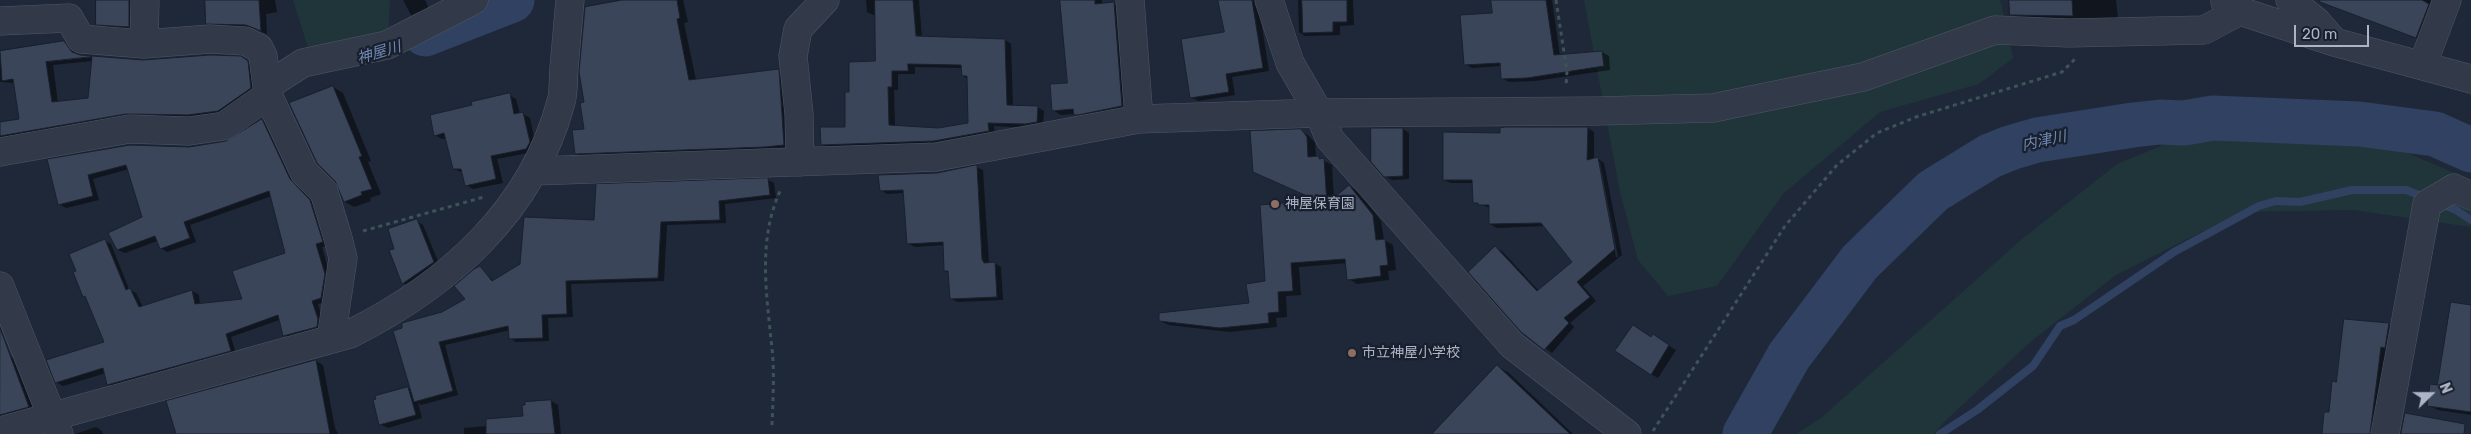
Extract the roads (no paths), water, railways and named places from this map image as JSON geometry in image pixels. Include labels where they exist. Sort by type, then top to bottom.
[{"type":"street","points":[[144,44],[145,0]]},
{"type":"street","points":[[0,152],[129,130],[189,131],[224,126],[303,63],[387,45],[474,0]]},
{"type":"street","points":[[0,431],[56,426],[350,334],[391,314],[442,279],[493,229],[535,171],[561,101],[570,0]]},
{"type":"street","points":[[794,162],[799,114],[793,56],[798,29],[825,0]]},
{"type":"street","points":[[1130,0],[1139,119]]},
{"type":"street","points":[[1269,0],[1290,63],[1319,113],[1330,139],[1512,345],[1628,434]]},
{"type":"street","points":[[2290,0],[2318,22],[2334,42]]},
{"type":"street","points":[[2422,64],[2447,0]]},
{"type":"street","points":[[535,171],[936,157],[1139,119],[1319,113],[1713,108],[1863,77],[1995,30],[2100,32],[2204,30],[2230,6],[2334,42],[2422,64],[2471,79]]},
{"type":"street","points":[[0,21],[69,18],[81,39],[144,44],[210,39],[245,41],[259,48],[264,56],[268,90],[304,172],[324,192],[338,238],[342,258],[331,340]]},
{"type":"street","points":[[2385,434],[2427,204],[2454,188],[2471,196]]},
{"type":"street","points":[[0,286],[56,426]]},
{"type":"waterway","name":"神屋川","points":[[425,34],[512,0]]},
{"type":"waterway","name":"内津川","points":[[1745,434],[1789,356],[1860,262],[1933,191],[1990,156],[2010,148],[2037,140],[2133,125],[2160,122],[2184,123],[2213,118],[2359,124],[2435,134],[2471,150]]},
{"type":"waterway","points":[[1940,434],[1977,410],[2033,366],[2060,326],[2074,320],[2174,252],[2259,206],[2276,201],[2300,202],[2352,190],[2406,190],[2427,198]]},
{"type":"waterway","points":[[2440,203],[2456,210],[2471,220]]},
{"type":"place","name":"神屋保育園","points":[[1275,204]]},
{"type":"place","name":"市立神屋小学校","points":[[1352,353]]}]
